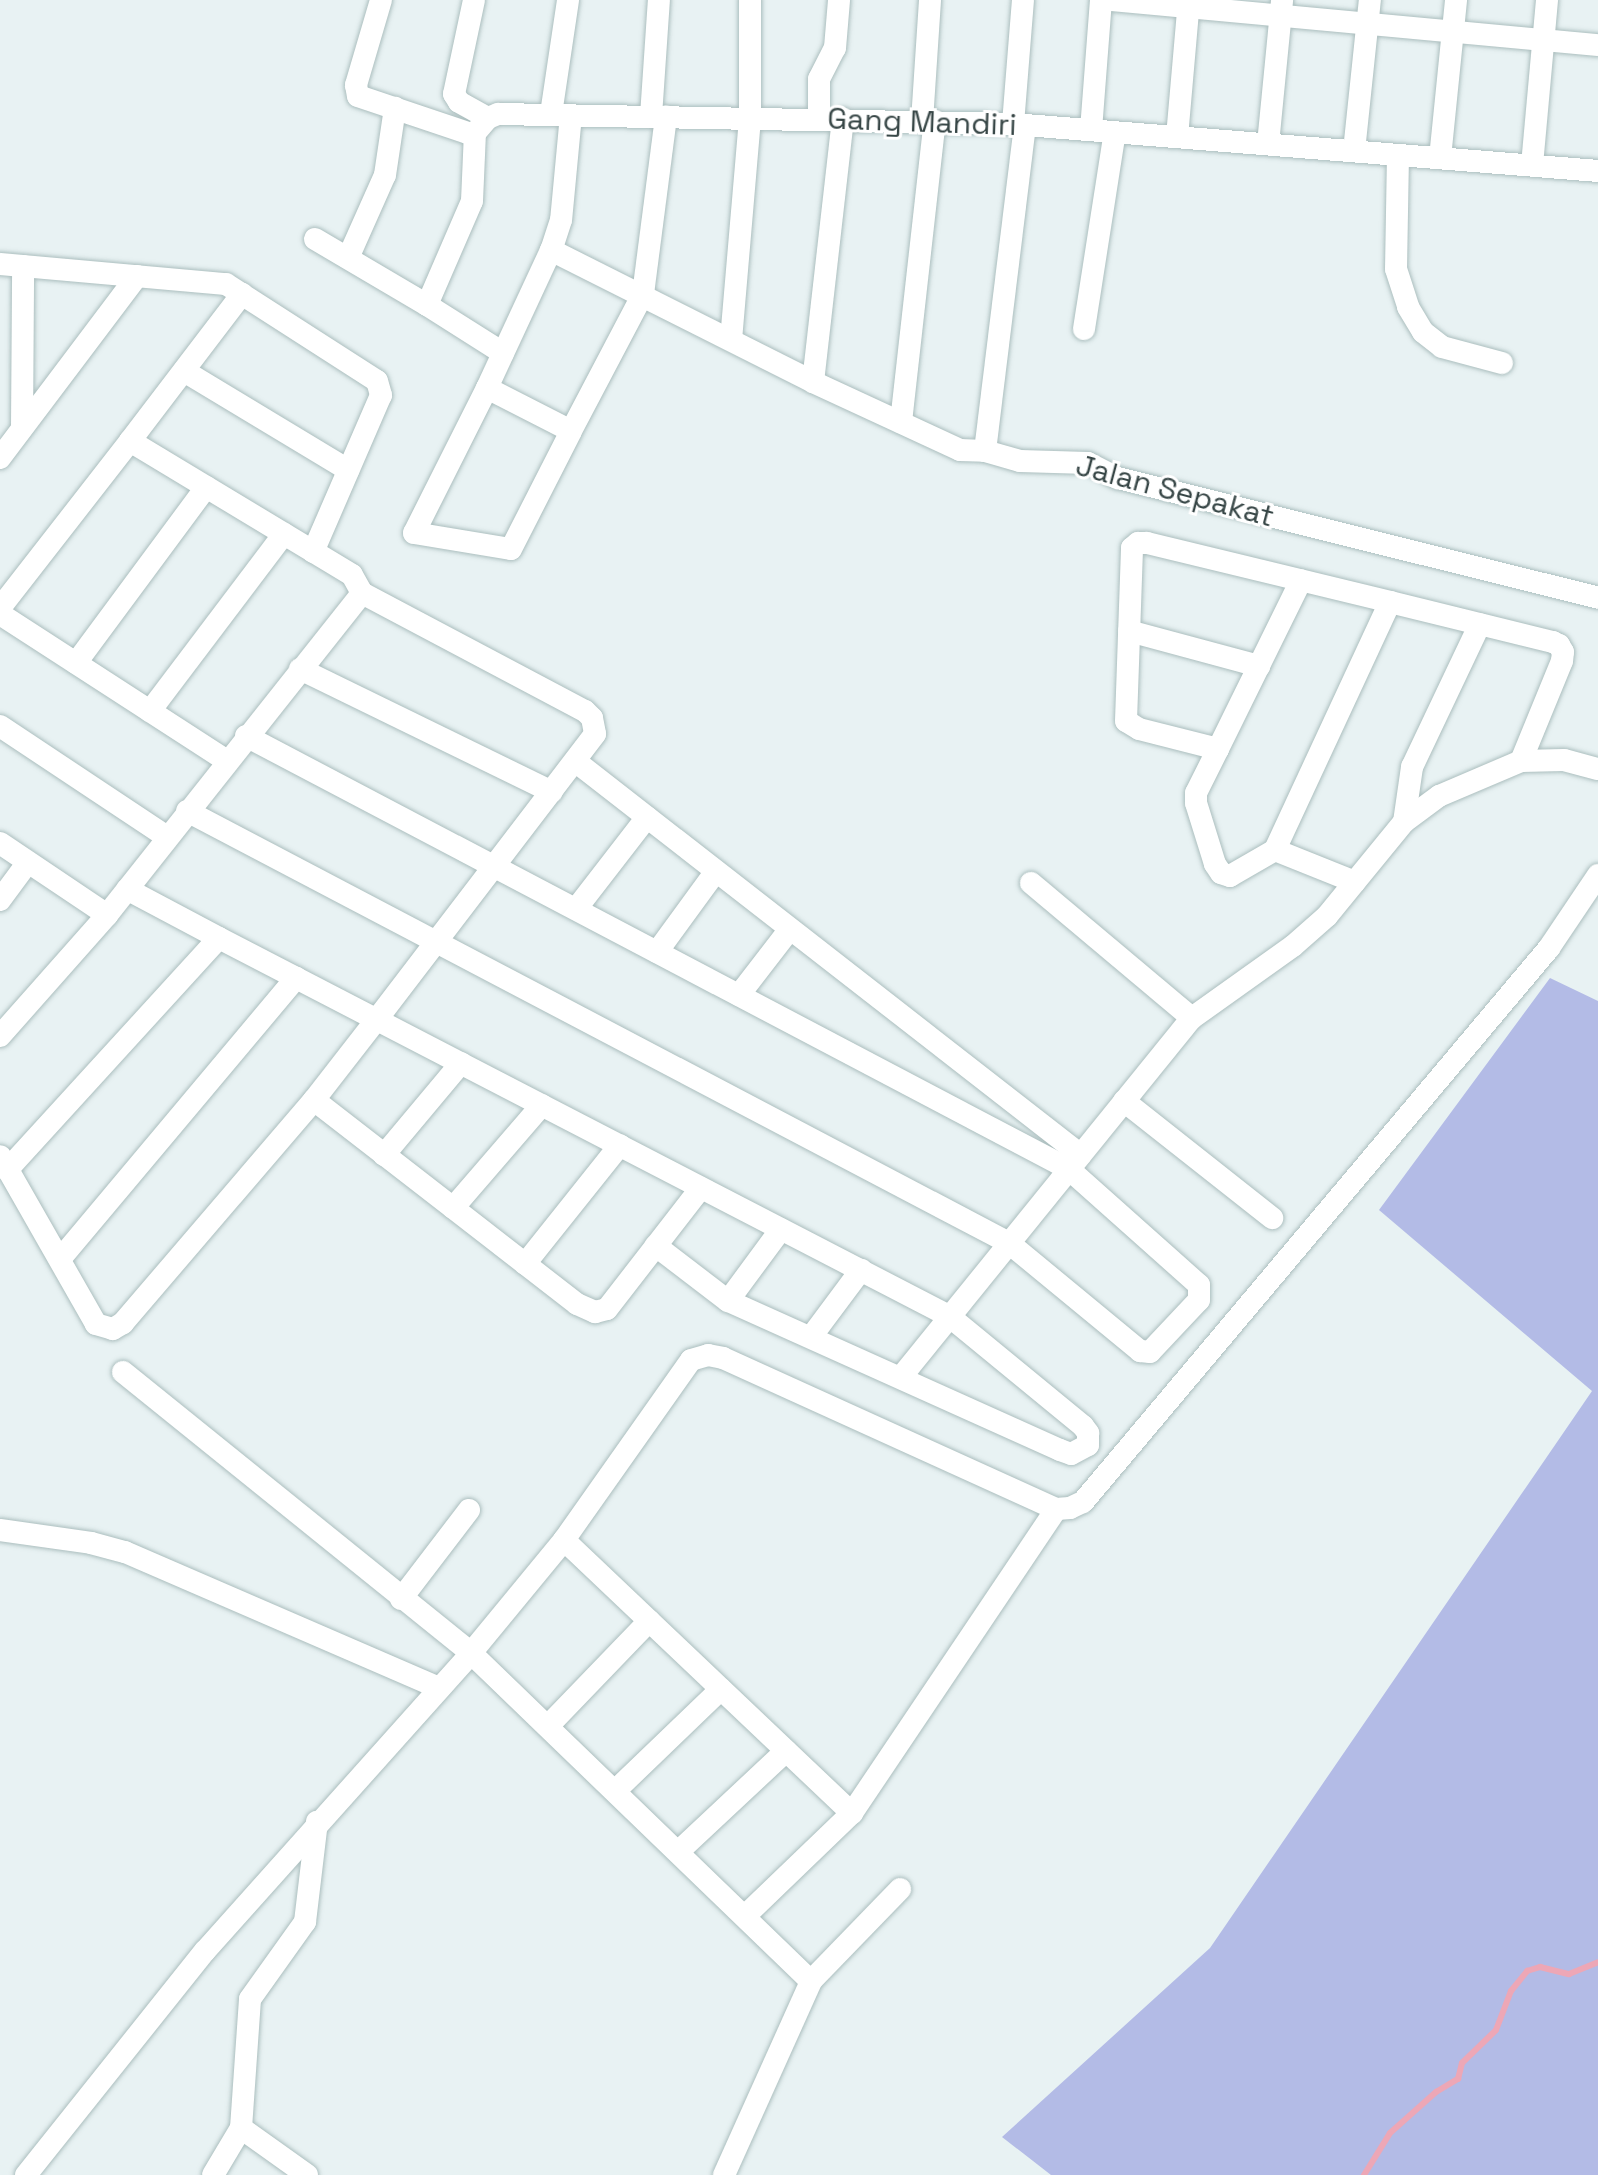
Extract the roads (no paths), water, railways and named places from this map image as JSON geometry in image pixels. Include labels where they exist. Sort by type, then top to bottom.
[{"type":"street","name":"Gang Mandiri","points":[[381,0],[356,85],[358,96],[395,108],[482,125],[498,114],[1019,124],[1598,171]]},
{"type":"street","points":[[427,305],[472,201],[482,125],[454,94],[474,0]]},
{"type":"street","points":[[568,0],[561,114],[561,220],[551,250],[487,388],[414,533],[511,549],[643,294],[659,116],[659,0]]},
{"type":"street","points":[[731,340],[750,118],[750,0]]},
{"type":"street","points":[[819,119],[819,79],[835,48],[839,0]]},
{"type":"street","points":[[901,422],[928,121],[930,0]]},
{"type":"street","points":[[985,451],[1019,124],[1023,0]]},
{"type":"street","points":[[1091,130],[1101,0]]},
{"type":"street","points":[[1112,0],[1281,8],[1367,23],[1598,45]]},
{"type":"street","points":[[1354,151],[1370,0]]},
{"type":"street","points":[[1440,158],[1456,0]]},
{"type":"street","points":[[1532,165],[1547,0]]},
{"type":"street","points":[[1177,137],[1189,4]]},
{"type":"street","points":[[1268,144],[1281,8]]},
{"type":"street","points":[[348,258],[385,175],[395,108]]},
{"type":"street","points":[[813,382],[843,119]]},
{"type":"street","points":[[1084,329],[1115,132]]},
{"type":"street","points":[[1398,155],[1396,269],[1408,307],[1423,332],[1442,347],[1502,363]]},
{"type":"street","points":[[315,239],[503,353]]},
{"type":"street","name":"Jalan Sepakat","points":[[551,250],[813,382],[960,450],[985,451],[1020,461],[1088,463],[1118,478],[1598,598]]},
{"type":"street","points":[[0,264],[226,284],[377,381],[381,395],[313,552]]},
{"type":"street","points":[[22,428],[23,266]]},
{"type":"street","points":[[0,458],[137,276]]},
{"type":"street","points":[[227,761],[0,611],[242,294]]},
{"type":"street","points":[[184,371],[348,470]]},
{"type":"street","points":[[487,388],[571,431]]},
{"type":"street","points":[[130,441],[352,575],[362,593],[585,711],[596,726],[595,734],[552,792],[314,1100],[123,1323],[113,1329],[96,1324],[4,1163],[219,938]]},
{"type":"street","points":[[76,663],[206,487]]},
{"type":"street","points":[[150,711],[284,534]]},
{"type":"street","points":[[1218,749],[1139,729],[1126,721],[1132,548],[1138,543],[1553,642],[1563,652],[1521,761]]},
{"type":"street","points":[[1301,580],[1196,793],[1215,864],[1221,873],[1230,876],[1275,850],[1390,602]]},
{"type":"street","points":[[0,1036],[107,915],[362,593]]},
{"type":"street","points":[[1404,822],[1412,767],[1480,624]]},
{"type":"street","points":[[1129,631],[1259,666]]},
{"type":"street","points":[[300,669],[552,792]]},
{"type":"street","points":[[0,726],[167,837]]},
{"type":"street","points":[[246,736],[739,995],[1075,1162]]},
{"type":"street","points":[[901,1377],[1192,1018],[1293,946],[1327,916],[1404,822],[1439,796],[1521,761],[1564,760],[1598,769]]},
{"type":"street","points":[[187,811],[1009,1243],[1145,1352],[1150,1352],[1199,1300],[1199,1285],[1075,1162],[790,929],[575,761]]},
{"type":"street","points":[[576,909],[647,817]]},
{"type":"street","points":[[0,843],[107,915]]},
{"type":"street","points":[[1275,850],[1355,882]]},
{"type":"street","points":[[0,900],[28,862]]},
{"type":"street","points":[[657,952],[716,871]]},
{"type":"street","points":[[26,2175],[205,1951],[471,1653],[564,1540],[691,1360],[708,1355],[723,1358],[1056,1509],[1070,1508],[1083,1502],[1549,948],[1598,875]]},
{"type":"street","points":[[1031,883],[1192,1018]]},
{"type":"street","points":[[127,889],[949,1316],[1083,1426],[1088,1433],[1088,1445],[1071,1454],[1060,1450],[728,1301],[656,1246]]},
{"type":"street","points":[[739,995],[790,929]]},
{"type":"street","points":[[61,1258],[296,978]]},
{"type":"street","points":[[384,1155],[461,1063]]},
{"type":"street","points":[[314,1100],[577,1304],[595,1312],[607,1309],[701,1188]]},
{"type":"street","points":[[1124,1101],[1272,1218]]},
{"type":"street","points":[[453,1208],[542,1105]]},
{"type":"street","points":[[525,1264],[620,1145]]},
{"type":"street","points":[[728,1301],[781,1229]]},
{"type":"street","points":[[811,1337],[861,1270]]},
{"type":"street","points":[[123,1372],[471,1653],[811,1981]]},
{"type":"street","points":[[745,1916],[852,1813],[1056,1509]]},
{"type":"street","points":[[401,1599],[469,1510]]},
{"type":"street","points":[[0,1530],[91,1543],[125,1552],[440,1688]]},
{"type":"street","points":[[564,1540],[852,1813]]},
{"type":"street","points":[[548,1726],[649,1621]]},
{"type":"street","points":[[615,1791],[721,1689]]},
{"type":"street","points":[[678,1852],[786,1751]]},
{"type":"street","points":[[213,2175],[241,2128],[250,1999],[305,1922],[317,1822]]},
{"type":"street","points":[[724,2175],[811,1981],[900,1889]]},
{"type":"street","points":[[241,2128],[307,2175]]},
{"type":"waterway","points":[[1364,2175],[1390,2133],[1436,2092],[1458,2079],[1462,2063],[1496,2030],[1511,1991],[1527,1971],[1540,1967],[1569,1974],[1598,1962]]}]
